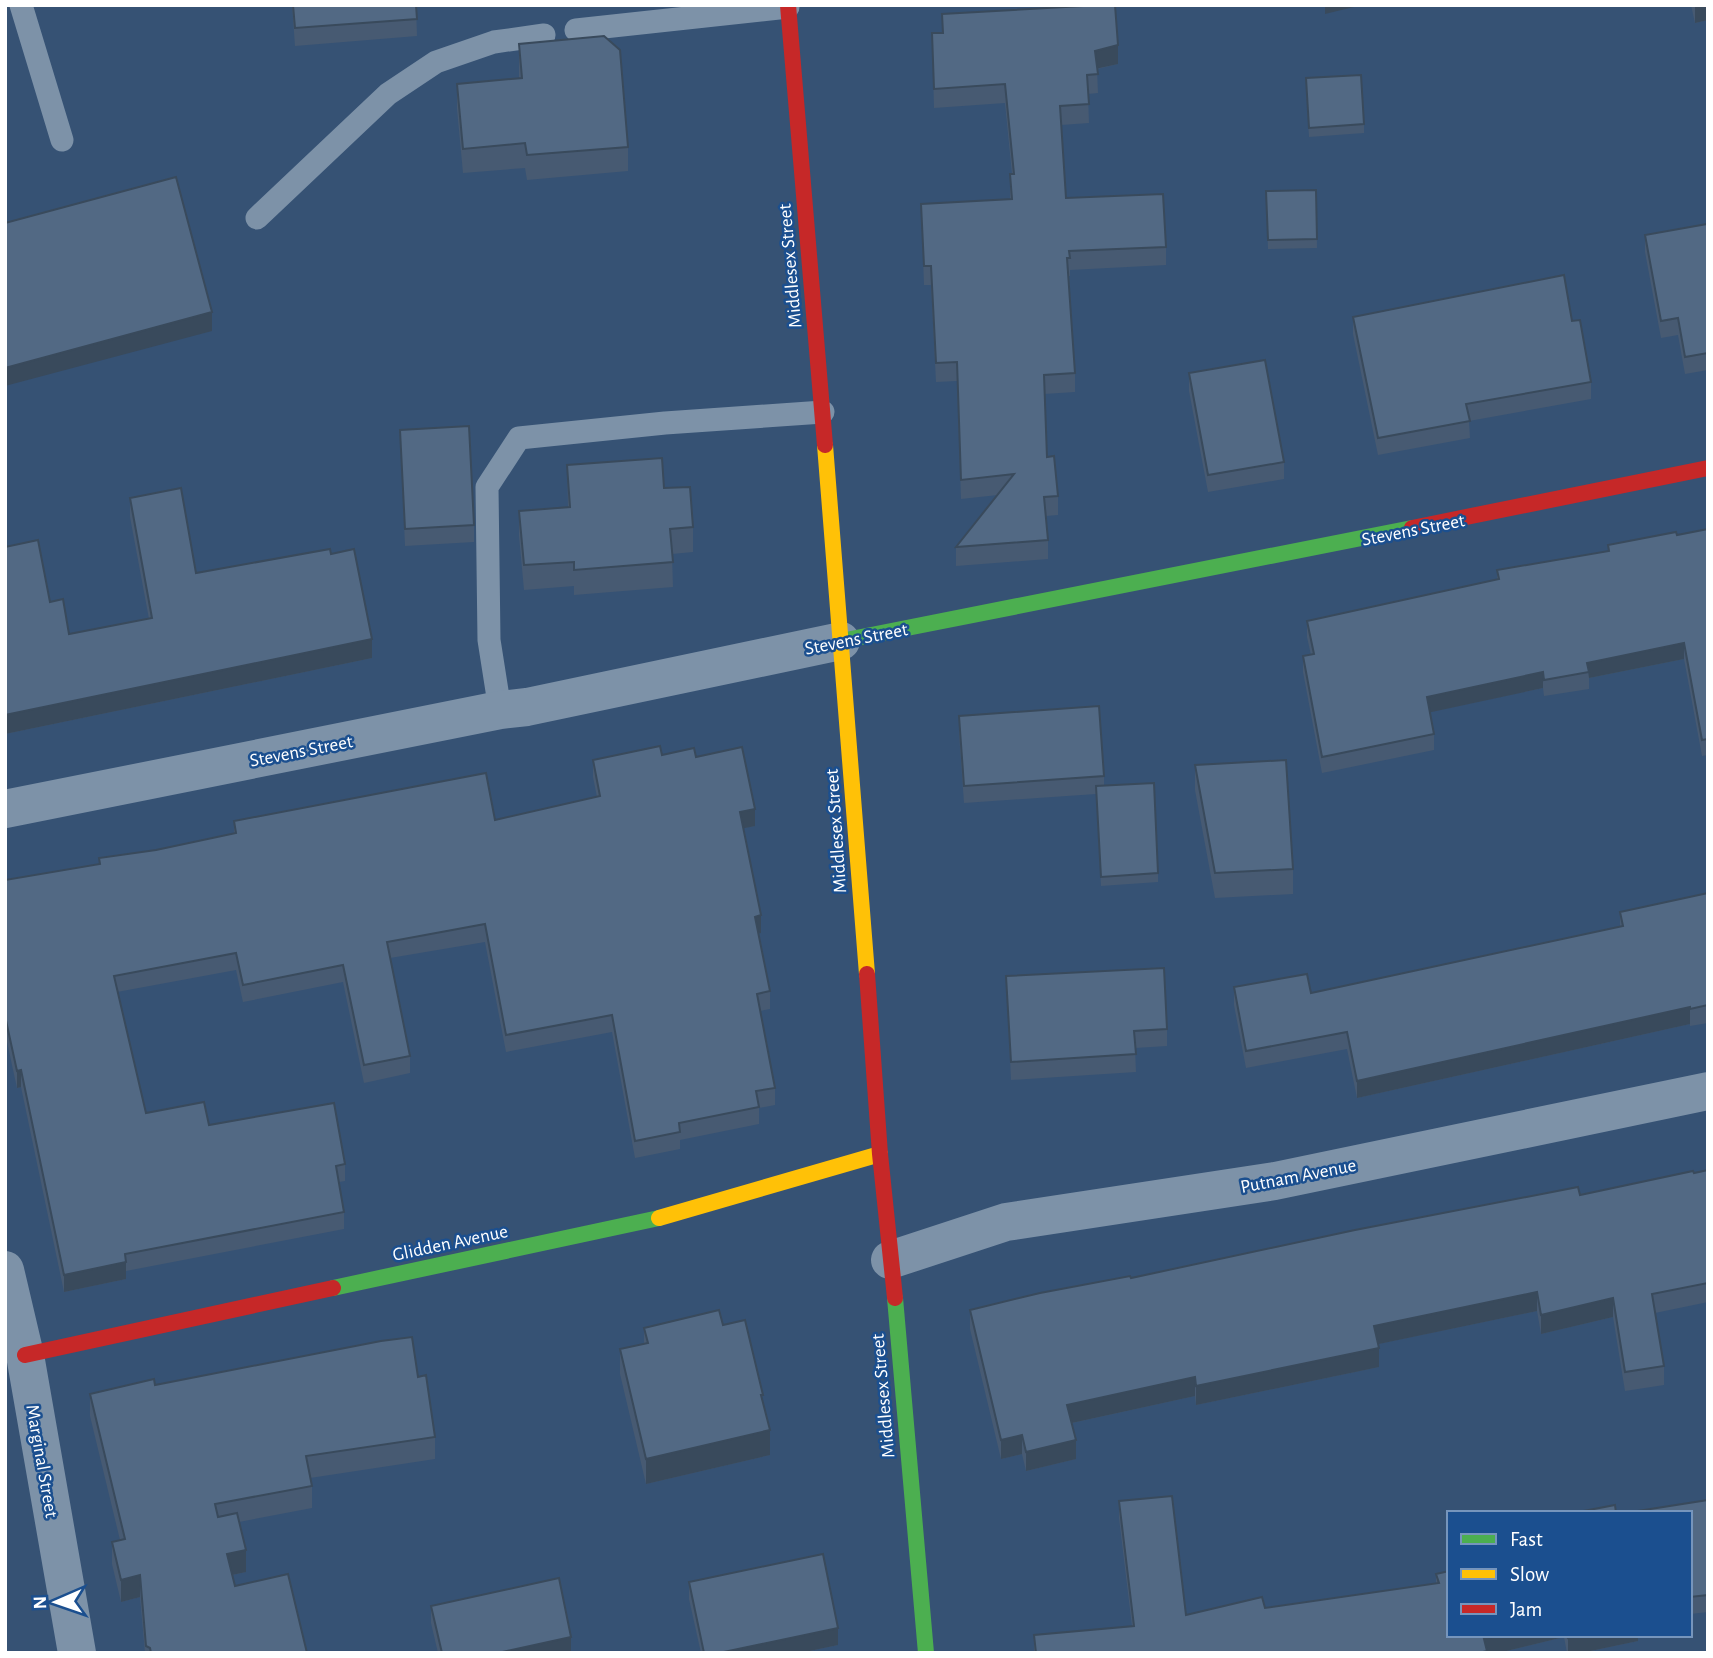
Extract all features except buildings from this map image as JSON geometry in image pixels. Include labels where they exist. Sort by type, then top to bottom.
[{"type":"main road","name":"Middlesex Street","points":[[788,6],[823,412],[880,1154],[926,1653]]},
{"type":"main road","name":"Stevens Street","points":[[841,641],[1708,468]]},
{"type":"main road","name":"Glidden Avenue","points":[[25,1356],[671,1215],[880,1154]]},
{"type":"street","name":"Stevens Street","points":[[5,809],[500,710],[527,707],[841,641]]},
{"type":"street","name":"Putnam Avenue","points":[[890,1260],[1006,1222],[1275,1181],[1708,1091]]},
{"type":"street","name":"Marginal Street","points":[[5,1270],[25,1356],[77,1653]]},
{"type":"lane","points":[[21,5],[62,140]]},
{"type":"lane","points":[[576,30],[788,6]]},
{"type":"lane","points":[[257,218],[388,94],[436,62],[494,43],[544,35]]},
{"type":"lane","points":[[500,710],[488,640],[488,487],[519,438],[665,423],[823,412]]},
{"type":"traffic: fast","points":[[841,641],[1412,528]]},
{"type":"traffic: fast","points":[[333,1288],[659,1218]]},
{"type":"traffic: fast","points":[[895,1298],[926,1653]]},
{"type":"traffic: slow","points":[[825,445],[867,974]]},
{"type":"traffic: slow","points":[[659,1218],[880,1154]]},
{"type":"traffic: jam","points":[[788,5],[825,445]]},
{"type":"traffic: jam","points":[[1412,528],[1708,468]]},
{"type":"traffic: jam","points":[[867,974],[880,1154],[895,1298]]},
{"type":"traffic: jam","points":[[25,1355],[333,1288]]}]
